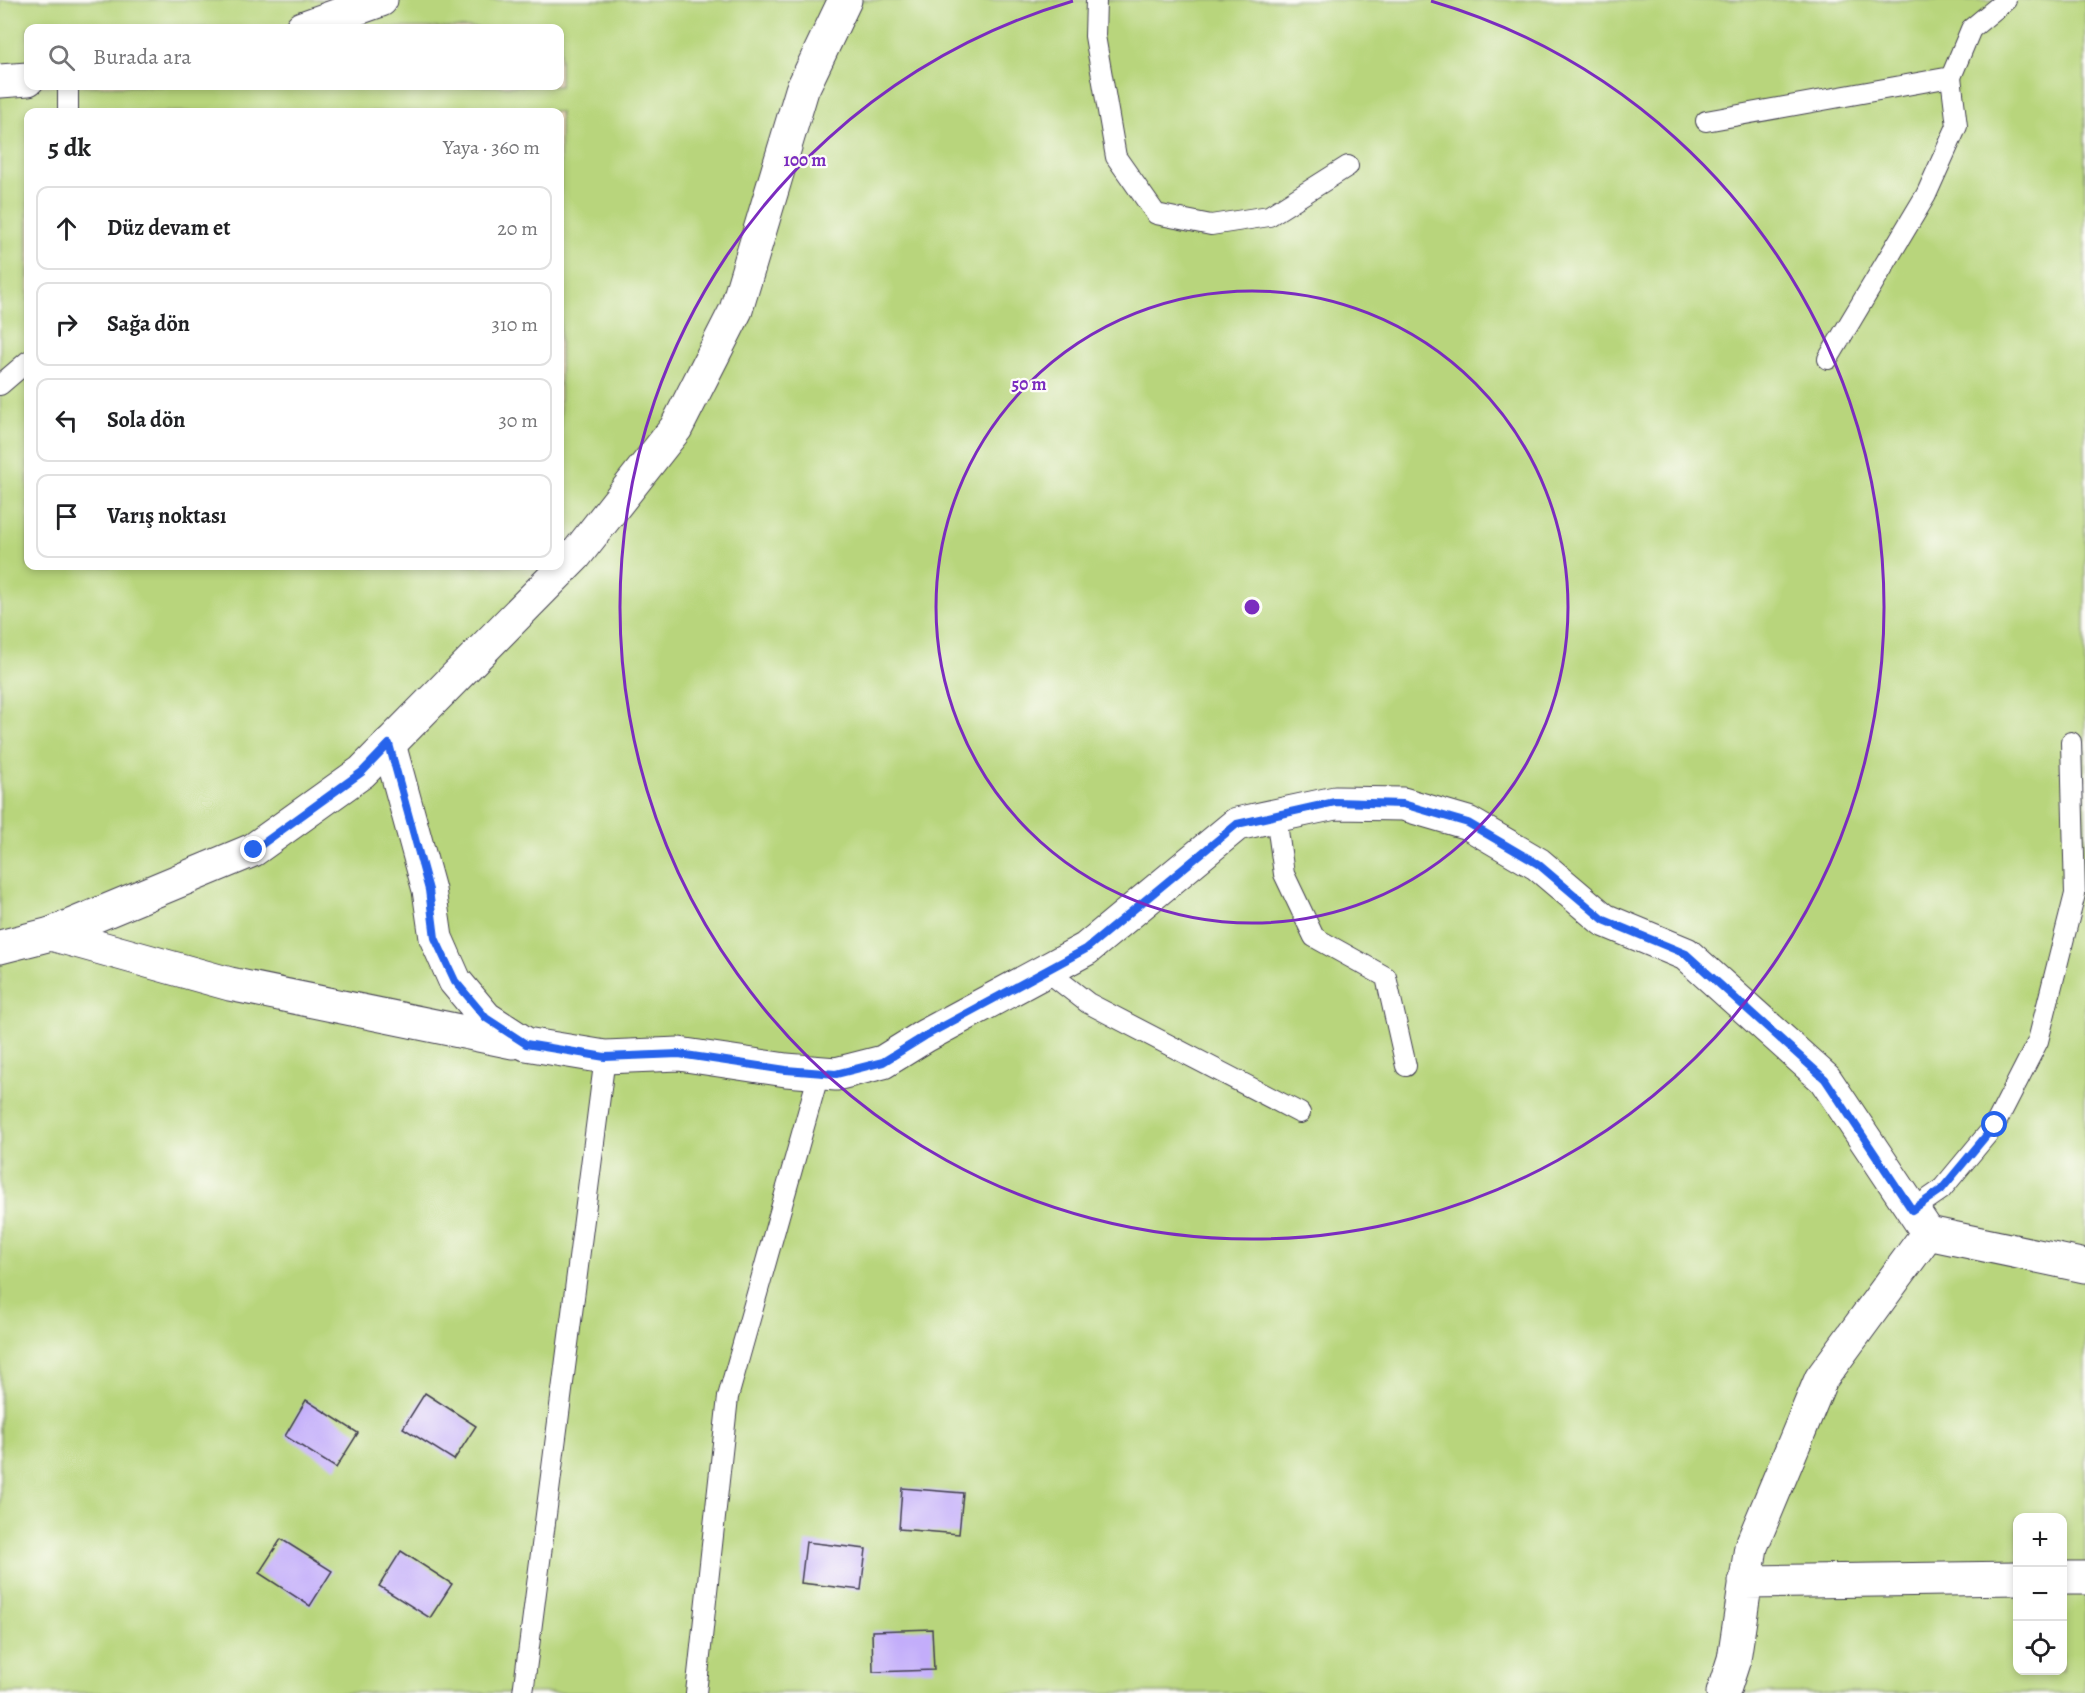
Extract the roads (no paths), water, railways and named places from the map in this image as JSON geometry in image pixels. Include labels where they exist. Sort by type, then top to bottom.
[{"type":"street","points":[[313,24],[381,0]]},
{"type":"street","points":[[564,567],[676,428],[736,310],[802,90],[845,0]]},
{"type":"street","points":[[0,81],[24,79]]},
{"type":"street","points":[[0,947],[51,934],[254,850],[362,772],[561,570]]},
{"type":"street","points":[[389,744],[429,890],[435,938],[455,981],[486,1018],[526,1044]]},
{"type":"street","points":[[51,934],[230,984],[526,1044],[605,1057],[679,1054],[836,1074],[883,1062],[925,1036],[1086,949],[1237,824],[1335,802],[1403,804],[1468,823],[1538,864],[1604,920],[1686,954],[1825,1079],[1920,1221],[2085,1266]]},
{"type":"street","points":[[1723,1693],[1734,1659],[1751,1546],[1821,1379],[1920,1221]]},
{"type":"street","points":[[1746,1582],[2013,1578]]},
{"type":"street","points":[[2067,1578],[2085,1578]]},
{"type":"lane","points":[[1096,0],[1095,36],[1116,157],[1156,214],[1211,225],[1269,216],[1348,166]]},
{"type":"lane","points":[[1828,359],[1926,195],[1957,126],[1951,77],[1971,29],[2006,0]]},
{"type":"lane","points":[[1706,121],[1951,77]]},
{"type":"lane","points":[[68,90],[68,108]]},
{"type":"lane","points":[[0,386],[24,365]]},
{"type":"lane","points":[[1920,1221],[1941,1190],[1995,1125],[2038,1041],[2075,894],[2071,742]]},
{"type":"lane","points":[[1276,816],[1284,874],[1314,937],[1386,977],[1406,1066]]},
{"type":"lane","points":[[1047,970],[1088,1004],[1300,1113]]},
{"type":"lane","points":[[522,1693],[605,1057]]},
{"type":"lane","points":[[696,1693],[728,1397],[819,1072]]}]
